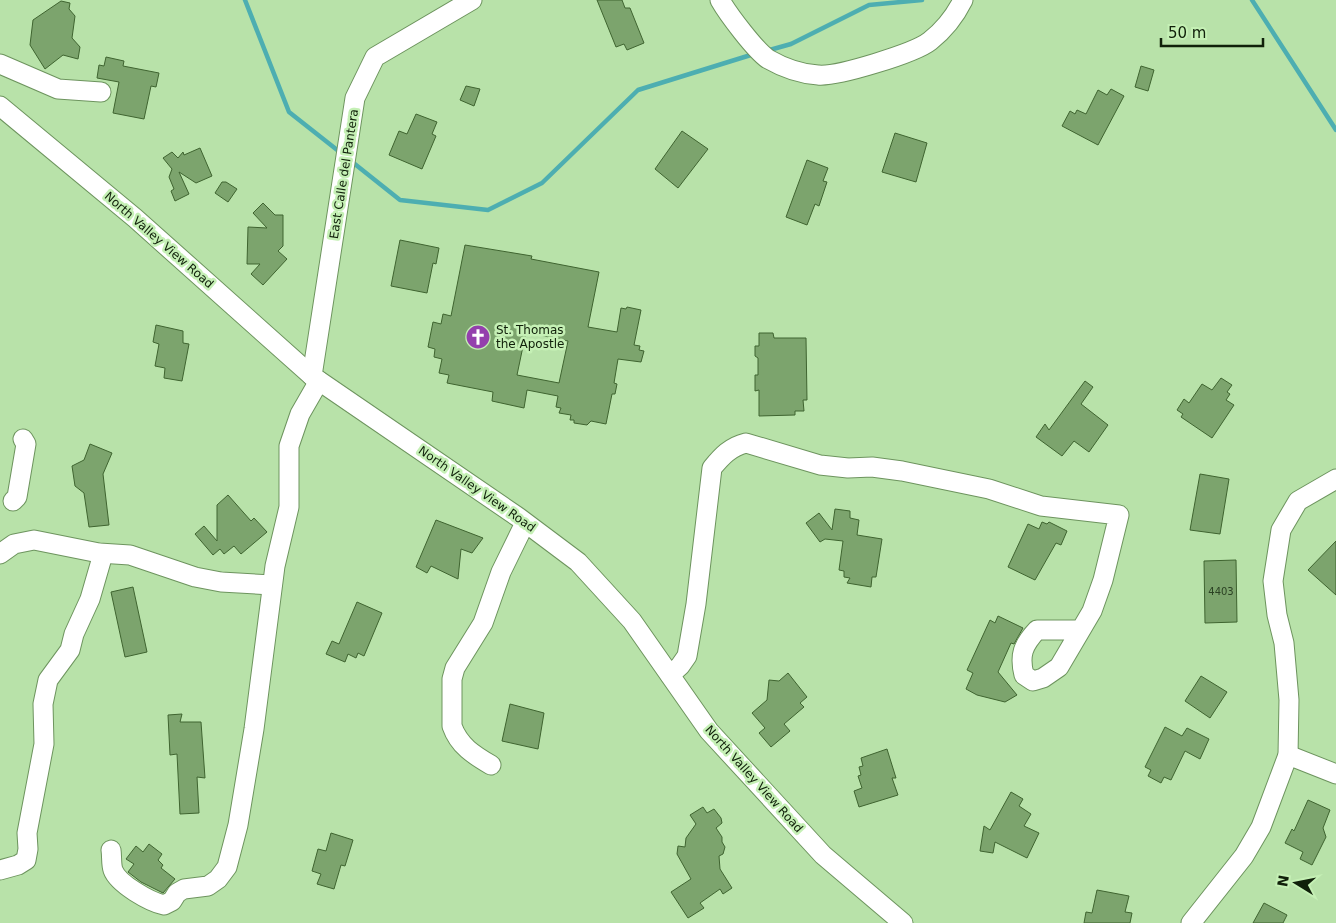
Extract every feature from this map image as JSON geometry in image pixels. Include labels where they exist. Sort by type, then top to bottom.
[{"type":"street","name":"East Calle del Pantera","points":[[316,379],[355,98],[375,57],[472,0]]},
{"type":"street","points":[[720,0],[727,13],[766,58],[797,72],[820,76],[871,65],[928,42],[953,18],[963,0]]},
{"type":"street","points":[[0,64],[58,89],[101,92]]},
{"type":"street","name":"North Valley View Road","points":[[0,106],[135,218],[316,379],[526,523],[578,562],[632,621],[709,731],[823,855],[903,923]]},
{"type":"street","points":[[111,850],[113,870],[123,881],[146,899],[164,905],[172,901],[177,893],[184,889],[208,886],[218,879],[226,867],[238,825],[254,729],[272,585],[289,508],[289,446],[300,414],[316,379]]},
{"type":"street","points":[[13,502],[17,497],[26,444],[23,439]]},
{"type":"street","points":[[670,675],[687,656],[696,604],[712,468],[724,454],[736,445],[746,443],[820,465],[848,468],[872,467],[902,471],[989,489],[1041,506],[1119,515],[1103,580],[1092,611],[1080,630]]},
{"type":"street","points":[[1190,923],[1244,856],[1261,827],[1288,754],[1289,700],[1284,643],[1276,615],[1273,581],[1281,530],[1298,501],[1336,478]]},
{"type":"street","points":[[491,765],[466,748],[454,732],[452,726],[452,680],[458,662],[483,623],[501,572],[526,523]]},
{"type":"street","points":[[0,554],[14,544],[34,540],[103,554],[130,555],[195,577],[221,582],[272,585]]},
{"type":"street","points":[[0,870],[18,865],[26,860],[28,849],[27,833],[44,744],[43,704],[48,680],[70,650],[74,634],[90,599],[103,554]]},
{"type":"street","points":[[1288,754],[1336,774]]},
{"type":"building","points":[[597,0],[622,0],[625,8],[630,8],[644,43],[627,50],[624,44],[616,47]]},
{"type":"building","points":[[61,1],[70,3],[69,9],[75,16],[72,38],[80,47],[78,59],[63,55],[45,69],[30,45],[33,20]]},
{"type":"building","points":[[106,57],[124,61],[123,66],[159,73],[156,87],[151,86],[144,119],[113,113],[119,82],[97,78],[99,65],[104,66]]},
{"type":"building","points":[[1141,66],[1154,70],[1148,91],[1135,87]]},
{"type":"building","points":[[466,86],[480,89],[474,106],[460,100]]},
{"type":"building","points":[[1111,89],[1124,96],[1098,145],[1062,126],[1070,111],[1075,114],[1077,110],[1086,114],[1098,90],[1107,95]]},
{"type":"building","points":[[416,114],[437,122],[432,134],[436,136],[422,169],[389,155],[399,131],[407,134]]},
{"type":"building","points":[[682,131],[708,149],[678,188],[655,169]]},
{"type":"building","points":[[895,133],[927,143],[916,182],[882,172]]},
{"type":"building","points":[[200,148],[212,176],[196,183],[179,172],[189,194],[175,201],[171,191],[174,189],[169,177],[172,169],[163,158],[172,152],[178,158],[183,152],[184,155]]},
{"type":"building","points":[[807,160],[828,168],[823,181],[827,182],[819,206],[815,204],[807,225],[786,217]]},
{"type":"building","points":[[222,182],[226,182],[237,189],[228,202],[215,193]]},
{"type":"building","points":[[263,203],[275,215],[283,215],[283,246],[278,251],[287,259],[263,285],[251,274],[260,264],[247,264],[248,227],[267,228],[253,213]]},
{"type":"building","points":[[400,240],[439,248],[436,264],[433,263],[427,293],[391,286]]},
{"type":"building","name":"St. Thomas the Apostle","points":[[465,245],[532,256],[531,259],[599,272],[588,327],[617,332],[621,308],[626,309],[627,307],[641,310],[634,345],[640,346],[639,350],[644,351],[641,362],[618,359],[614,383],[617,384],[615,394],[612,394],[606,424],[591,421],[587,425],[574,423],[574,420],[570,420],[571,415],[559,413],[561,408],[556,407],[558,396],[527,390],[524,408],[492,401],[493,392],[447,383],[449,375],[439,373],[442,359],[434,357],[435,349],[428,347],[433,322],[441,324],[443,314],[451,316]],"holes":[[[526,332],[568,341],[559,383],[517,375]]]},
{"type":"building","points":[[156,325],[183,331],[183,343],[189,344],[182,381],[164,378],[165,368],[155,366],[159,344],[153,342]]},
{"type":"building","points":[[759,333],[773,333],[774,338],[806,338],[807,400],[803,400],[804,411],[795,411],[795,415],[759,416],[759,390],[755,391],[755,375],[758,375],[758,358],[755,356],[755,346],[759,346]]},
{"type":"building","points":[[1221,378],[1232,385],[1227,392],[1230,394],[1226,400],[1234,405],[1212,438],[1181,417],[1183,414],[1177,410],[1184,399],[1189,403],[1202,384],[1212,390]]},
{"type":"building","points":[[1085,381],[1093,387],[1081,404],[1108,425],[1089,452],[1074,441],[1062,456],[1036,437],[1045,424],[1049,430]]},
{"type":"building","points":[[90,444],[112,453],[103,474],[109,525],[89,527],[84,493],[75,486],[72,466],[84,460]]},
{"type":"building","points":[[1200,474],[1229,479],[1220,534],[1190,530]]},
{"type":"building","points":[[228,495],[251,521],[254,518],[267,532],[241,554],[234,546],[224,554],[220,549],[213,555],[195,534],[204,526],[217,541],[217,505]]},
{"type":"building","points":[[835,509],[850,511],[850,518],[859,520],[857,535],[882,539],[876,577],[872,577],[871,587],[847,583],[850,578],[844,577],[844,571],[839,570],[843,541],[825,539],[820,542],[806,523],[819,513],[832,530]]},
{"type":"building","points":[[436,520],[483,538],[472,553],[461,549],[458,579],[431,566],[427,573],[416,567]]},
{"type":"building","points":[[1042,522],[1047,524],[1049,522],[1067,531],[1061,545],[1056,543],[1035,580],[1008,567],[1028,524],[1039,529]]},
{"type":"building","points":[[1336,541],[1336,595],[1308,570]]},
{"type":"building","points":[[1236,560],[1237,622],[1205,623],[1204,561]]},
{"type":"building","points":[[133,587],[147,652],[125,657],[111,592]]},
{"type":"building","points":[[357,602],[382,613],[364,656],[358,653],[356,658],[348,654],[345,662],[326,654],[332,641],[339,644]]},
{"type":"building","points":[[998,616],[1023,628],[1014,644],[1011,643],[998,672],[1017,695],[1005,702],[977,695],[966,689],[973,673],[967,670],[990,620],[995,623]]},
{"type":"building","points":[[788,673],[807,697],[800,703],[804,707],[784,724],[790,731],[771,747],[759,733],[765,728],[752,713],[767,700],[769,680],[779,681]]},
{"type":"building","points":[[1201,676],[1227,692],[1210,718],[1185,701]]},
{"type":"building","points":[[510,704],[544,713],[538,749],[502,741]]},
{"type":"building","points":[[182,714],[180,722],[201,722],[205,778],[197,777],[199,813],[180,814],[177,754],[170,755],[168,715]]},
{"type":"building","points":[[1165,727],[1182,736],[1187,728],[1209,739],[1200,759],[1185,751],[1171,780],[1164,777],[1161,783],[1148,776],[1151,770],[1145,767]]},
{"type":"building","points":[[887,749],[896,778],[892,778],[898,795],[859,807],[854,791],[862,788],[858,776],[861,775],[859,767],[863,766],[861,758]]},
{"type":"building","points":[[1011,792],[1023,799],[1019,806],[1031,814],[1024,826],[1039,833],[1027,858],[995,842],[993,853],[980,851],[984,826],[990,830]]},
{"type":"building","points":[[1308,800],[1330,810],[1323,828],[1326,837],[1312,865],[1300,859],[1303,852],[1285,843],[1292,829],[1294,831]]},
{"type":"building","points":[[703,807],[707,813],[714,809],[721,818],[722,823],[716,828],[722,837],[725,847],[723,854],[719,856],[720,869],[732,888],[723,894],[720,889],[700,903],[704,908],[688,918],[671,892],[691,879],[677,854],[678,846],[685,847],[686,838],[696,824],[690,815]]},
{"type":"building","points":[[331,833],[353,840],[345,866],[341,865],[334,889],[317,884],[321,874],[312,871],[318,849],[326,851]]},
{"type":"building","points":[[149,844],[162,854],[158,860],[163,865],[161,868],[175,879],[163,893],[141,882],[128,872],[134,864],[126,859],[136,846],[143,852]]},
{"type":"building","points":[[1097,890],[1129,896],[1125,912],[1132,913],[1130,923],[1084,923],[1086,912],[1092,913]]},
{"type":"building","points":[[1264,903],[1287,915],[1283,923],[1253,923]]},
{"type":"waterway","points":[[245,0],[289,112],[341,153]]},
{"type":"waterway","points":[[766,51],[791,44],[869,5],[922,0]]},
{"type":"waterway","points":[[1252,0],[1336,130]]},
{"type":"waterway","points":[[351,161],[400,200],[488,210],[542,183],[638,90],[754,54]]},
{"type":"place","name":"St. Thomas the Apostle","points":[[478,337]]}]
